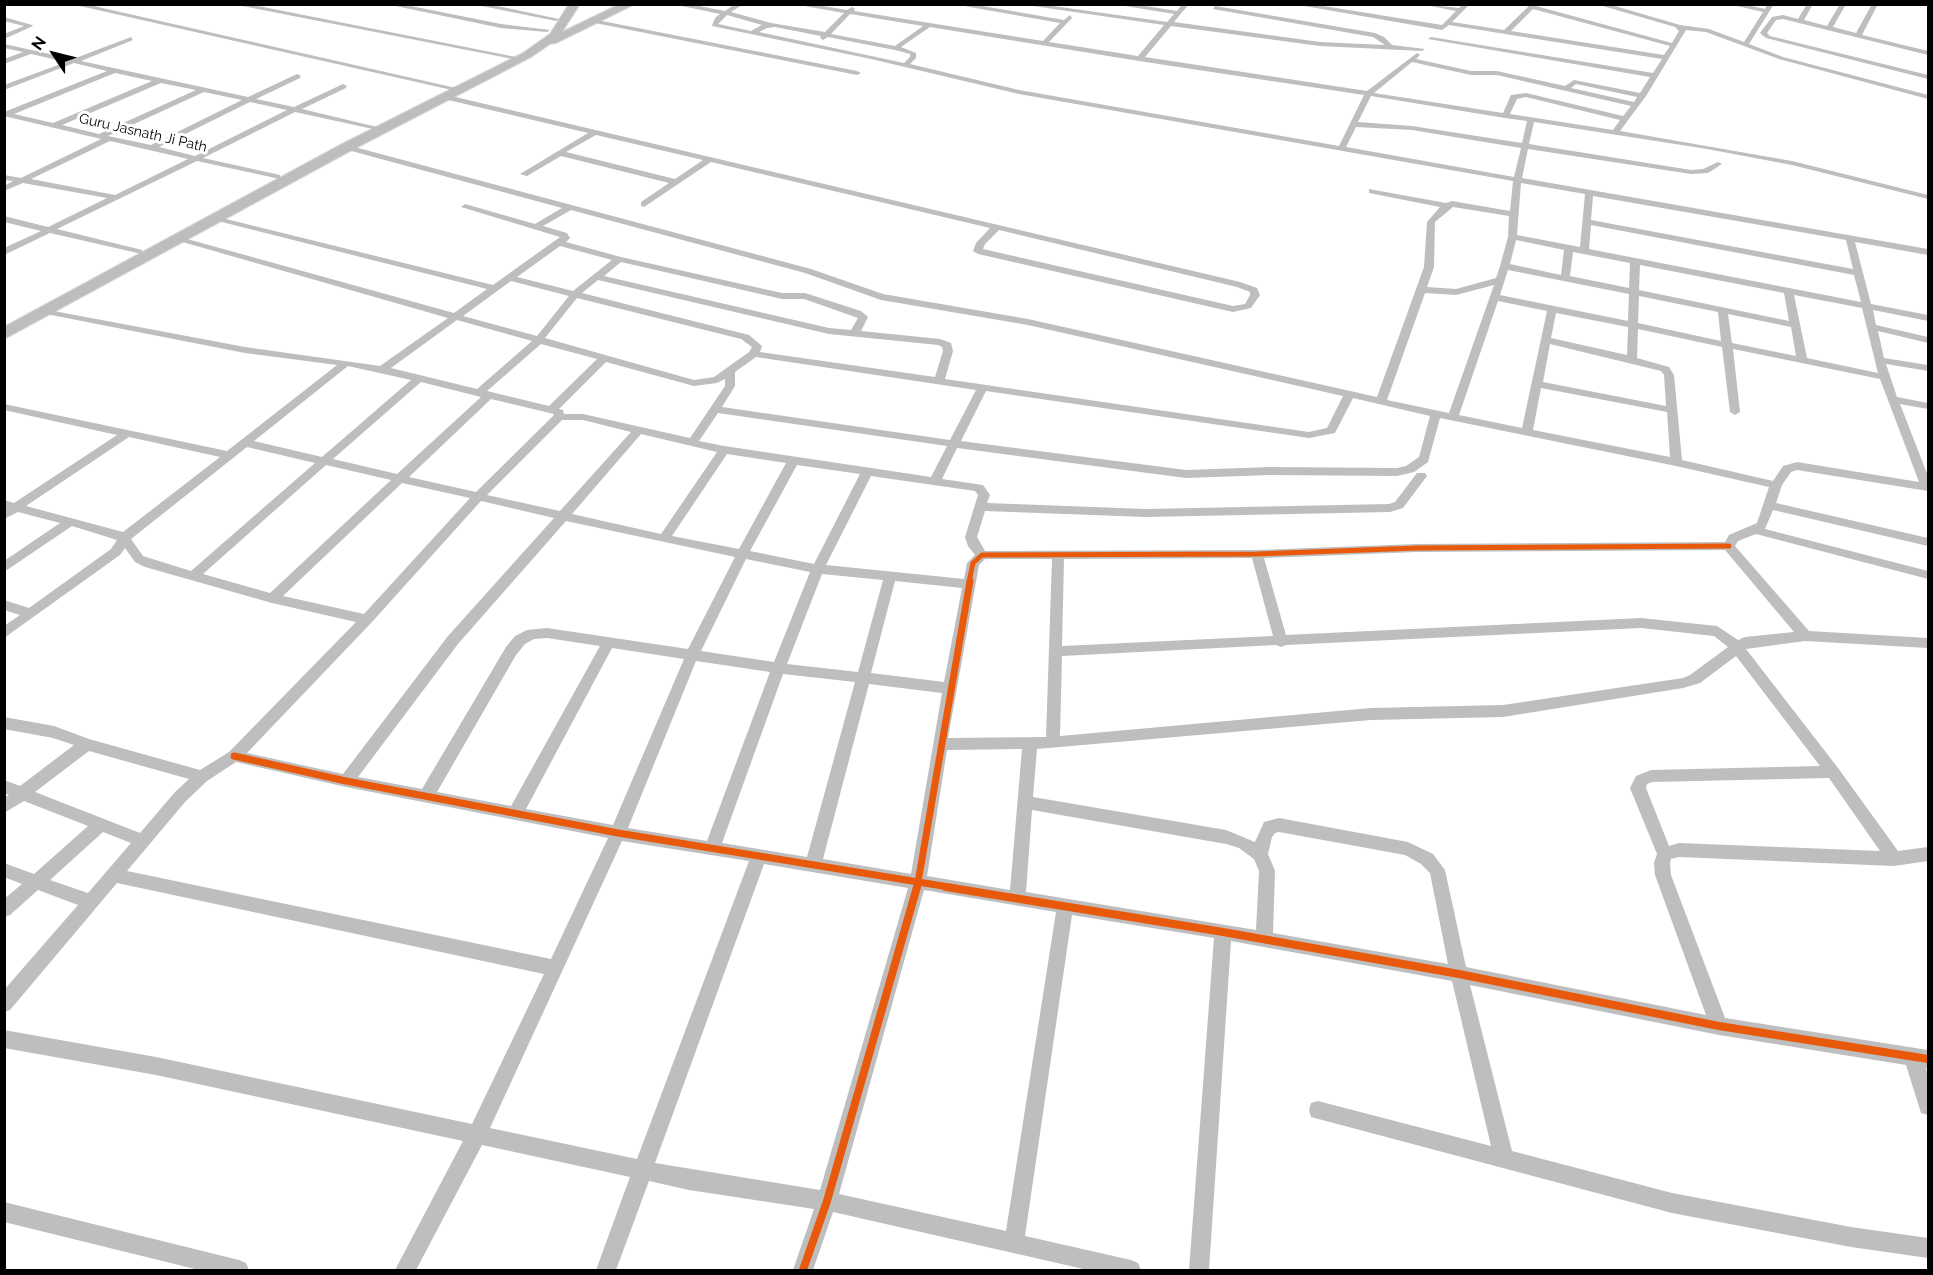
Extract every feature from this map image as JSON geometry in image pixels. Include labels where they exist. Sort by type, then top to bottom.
[{"type":"main road","points":[[519,53],[547,30],[567,4]]},
{"type":"main road","points":[[4,325],[277,177],[544,44],[561,28],[575,4]]},
{"type":"main road","points":[[4,334],[519,53],[597,22],[630,4]]},
{"type":"street","points":[[74,4],[449,92],[708,160],[1240,285],[1254,290],[1255,295],[1248,306],[1233,309],[978,251],[981,243],[996,228]]},
{"type":"street","points":[[235,4],[519,53]]},
{"type":"street","points":[[476,4],[556,19]]},
{"type":"street","points":[[675,4],[913,53],[913,58],[905,65]]},
{"type":"street","points":[[740,4],[717,19],[714,25],[905,65],[1019,92],[1929,252]]},
{"type":"street","points":[[796,4],[1615,133],[1792,164],[1929,196]]},
{"type":"street","points":[[825,34],[859,4]]},
{"type":"street","points":[[956,4],[1065,22]]},
{"type":"street","points":[[1116,4],[1145,6],[1179,14]]},
{"type":"street","points":[[1139,59],[1186,4]]},
{"type":"street","points":[[1296,4],[1506,32],[1665,57]]},
{"type":"street","points":[[1424,4],[1459,10]]},
{"type":"street","points":[[1341,149],[1368,94],[1411,60],[1467,4]]},
{"type":"street","points":[[1599,4],[1681,27],[1707,30],[1781,58],[1929,97]]},
{"type":"street","points":[[1731,4],[1766,11]]},
{"type":"street","points":[[1745,45],[1771,4]]},
{"type":"street","points":[[1800,21],[1810,4]]},
{"type":"street","points":[[1829,28],[1843,4]]},
{"type":"street","points":[[1858,36],[1875,4]]},
{"type":"street","points":[[390,5],[501,26],[547,30]]},
{"type":"street","points":[[967,15],[978,6]]},
{"type":"street","points":[[1036,6],[1337,46],[1422,49]]},
{"type":"street","points":[[1210,15],[1217,6],[1375,35],[1382,38],[1391,48]]},
{"type":"street","points":[[1506,32],[1533,6],[1674,45]]},
{"type":"street","points":[[1044,43],[1076,11]]},
{"type":"street","points":[[1929,53],[1778,17],[1763,33],[1767,37],[1929,77]]},
{"type":"street","points":[[4,19],[30,26],[4,37]]},
{"type":"street","points":[[1198,27],[1204,21]]},
{"type":"street","points":[[597,22],[856,74]]},
{"type":"street","points":[[949,29],[958,22]]},
{"type":"street","points":[[1583,29],[1589,22]]},
{"type":"street","points":[[752,33],[769,24]]},
{"type":"street","points":[[896,48],[928,25]]},
{"type":"street","points":[[1769,25],[1873,46],[1878,41]]},
{"type":"street","points":[[1769,25],[1895,60]]},
{"type":"street","points":[[1615,133],[1642,96],[1674,45],[1683,30],[1681,27]]},
{"type":"street","points":[[811,45],[828,35],[825,34]]},
{"type":"street","points":[[1570,42],[1576,35]]},
{"type":"street","points":[[4,88],[131,39]]},
{"type":"street","points":[[1431,39],[1654,75]]},
{"type":"street","points":[[4,46],[373,128]]},
{"type":"street","points":[[1929,46],[1911,49],[1903,54],[1929,60]]},
{"type":"street","points":[[4,62],[30,52]]},
{"type":"street","points":[[1411,60],[1471,73],[1497,73],[1635,105]]},
{"type":"street","points":[[6,114],[113,70]]},
{"type":"street","points":[[150,149],[297,76]]},
{"type":"street","points":[[53,126],[158,81]]},
{"type":"street","points":[[1566,89],[1574,82],[1642,96]]},
{"type":"street","points":[[4,252],[343,86]]},
{"type":"street","points":[[4,189],[203,90]]},
{"type":"street","points":[[1505,116],[1514,98],[1526,95],[1625,119]]},
{"type":"street","name":"Guru Jasnath Ji Path","points":[[6,114],[277,177]]},
{"type":"street","points":[[1453,418],[1505,266],[1512,237],[1517,180],[1531,120]]},
{"type":"street","points":[[1353,124],[1412,128],[1691,172],[1705,171],[1718,164]]},
{"type":"street","points":[[524,174],[597,131]]},
{"type":"street","points":[[347,147],[821,275],[881,297],[1028,322],[1453,418],[1676,462],[1776,486]]},
{"type":"street","points":[[559,153],[676,182]]},
{"type":"street","points":[[644,204],[708,160]]},
{"type":"street","points":[[4,177],[114,197]]},
{"type":"street","points":[[1372,191],[1446,207]]},
{"type":"street","points":[[1584,252],[1589,192]]},
{"type":"street","points":[[1381,402],[1430,267],[1431,222],[1452,204],[1513,214]]},
{"type":"street","points":[[536,227],[571,206]]},
{"type":"street","points":[[383,369],[493,288],[561,243],[565,237],[465,207]]},
{"type":"street","points":[[214,219],[493,288]]},
{"type":"street","points":[[7,222],[139,252]]},
{"type":"street","points":[[1587,222],[1858,273]]},
{"type":"street","points":[[1512,237],[1929,318]]},
{"type":"street","points":[[1850,238],[1884,377],[1928,487]]},
{"type":"street","points":[[177,239],[694,384],[717,380],[730,373],[754,354],[757,346],[745,337],[509,278]]},
{"type":"street","points":[[561,243],[619,259],[782,296],[812,298],[858,313],[862,317],[854,334]]},
{"type":"street","points":[[1565,278],[1569,249]]},
{"type":"street","points":[[272,598],[400,478],[539,340],[575,294],[619,259]]},
{"type":"street","points":[[1632,359],[1631,326],[1635,262]]},
{"type":"street","points":[[1505,266],[1795,325]]},
{"type":"street","points":[[596,277],[829,331],[947,345],[948,351],[939,381]]},
{"type":"street","points":[[1421,290],[1456,292],[1501,280]]},
{"type":"street","points":[[1790,292],[1802,361]]},
{"type":"street","points":[[1495,297],[1884,377]]},
{"type":"street","points":[[1527,432],[1552,309]]},
{"type":"street","points":[[1723,310],[1736,412]]},
{"type":"street","points":[[46,311],[245,350],[383,369],[485,393],[556,413],[583,417],[724,450],[978,488],[984,495],[971,537],[974,546],[982,555]]},
{"type":"street","points":[[1872,327],[1929,340]]},
{"type":"street","points":[[1545,340],[1632,359],[1665,369],[1669,375],[1676,462]]},
{"type":"street","points":[[754,354],[1309,435],[1331,431],[1349,395]]},
{"type":"street","points":[[4,1004],[180,797],[202,777],[234,756],[367,619],[604,358]]},
{"type":"street","points":[[1880,360],[1929,368]]},
{"type":"street","points":[[4,633],[116,552],[124,538],[346,363]]},
{"type":"street","points":[[693,442],[730,386],[730,373]]},
{"type":"street","points":[[193,576],[419,378]]},
{"type":"street","points":[[1537,384],[1672,410]]},
{"type":"street","points":[[936,481],[982,388]]},
{"type":"street","points":[[1893,399],[1929,406]]},
{"type":"street","points":[[4,407],[229,455]]},
{"type":"street","points":[[715,409],[1163,473],[1397,472],[1410,470],[1424,459],[1436,414]]},
{"type":"street","points":[[346,781],[453,640],[639,430]]},
{"type":"street","points":[[9,509],[126,434]]},
{"type":"street","points":[[245,443],[664,539],[818,568],[890,578],[969,584]]},
{"type":"street","points":[[664,539],[724,450]]},
{"type":"street","points":[[405,1270],[478,1133],[556,968],[618,833],[692,654],[793,461]]},
{"type":"street","points":[[1729,546],[1733,538],[1762,525],[1776,486],[1787,469],[1797,466],[1928,487]]},
{"type":"street","points":[[712,848],[778,668],[818,568],[867,472]]},
{"type":"street","points":[[982,507],[1146,513],[1390,508],[1399,505],[1421,476]]},
{"type":"street","points":[[1769,505],[1929,542]]},
{"type":"street","points":[[9,509],[70,521],[124,538],[139,559],[193,576],[272,598],[367,619]]},
{"type":"street","points":[[4,568],[70,521]]},
{"type":"street","points":[[1755,530],[1929,575]]},
{"type":"street","points":[[803,1270],[827,1201],[918,883],[969,584],[973,564],[982,555],[1257,554],[1417,548],[1729,546]]},
{"type":"street","points":[[1729,546],[1735,556],[1805,636]]},
{"type":"street","points":[[1257,554],[1281,642]]},
{"type":"street","points":[[1053,743],[1058,555]]},
{"type":"street","points":[[813,866],[890,578]]},
{"type":"street","points":[[4,605],[26,612]]},
{"type":"street","points":[[1055,651],[1641,623],[1717,632],[1737,647],[1833,772],[1894,859]]},
{"type":"street","points":[[427,795],[511,651],[520,640],[532,634],[547,633],[778,668],[950,688]]},
{"type":"street","points":[[940,744],[1053,743],[1371,714],[1503,711],[1683,683],[1695,679],[1745,642],[1805,636],[1929,644]]},
{"type":"street","points":[[515,814],[608,643]]},
{"type":"street","points":[[4,723],[54,732],[87,744],[202,777]]},
{"type":"street","points":[[1017,899],[1030,743]]},
{"type":"street","points":[[4,807],[87,744]]},
{"type":"street","points":[[234,756],[346,781],[618,833],[758,858],[1264,939],[1459,974],[1719,1026],[1921,1058],[1929,1106]]},
{"type":"street","points":[[1719,1026],[1663,875],[1662,863],[1665,854],[1640,795],[1638,788],[1641,780],[1651,776],[1833,772]]},
{"type":"street","points":[[4,786],[143,841]]},
{"type":"street","points":[[1025,802],[1226,837],[1244,843],[1260,854],[1267,871],[1264,939]]},
{"type":"street","points":[[4,910],[38,883],[102,824]]},
{"type":"street","points":[[1260,854],[1264,835],[1270,826],[1279,825],[1408,849],[1427,859],[1437,870],[1459,974],[1504,1159]]},
{"type":"street","points":[[1665,854],[1679,850],[1894,859],[1929,854]]},
{"type":"street","points":[[606,1270],[758,858]]},
{"type":"street","points":[[4,870],[91,902]]},
{"type":"street","points":[[114,875],[556,968]]},
{"type":"street","points":[[1014,1245],[1065,906]]},
{"type":"street","points":[[1199,1270],[1223,932]]},
{"type":"street","points":[[4,1039],[156,1066],[478,1133],[689,1180],[827,1201],[1131,1270]]},
{"type":"street","points":[[1318,1110],[1672,1203],[1851,1237],[1929,1248]]},
{"type":"street","points":[[4,1212],[239,1270]]},
{"type":"cycle path","points":[[803,1270],[827,1201],[918,883],[945,714],[973,563],[982,555],[1257,554],[1417,548],[1729,546]]},
{"type":"cycle path","points":[[234,756],[346,781],[618,833],[1223,932],[1459,974],[1719,1026],[1928,1059]]}]
